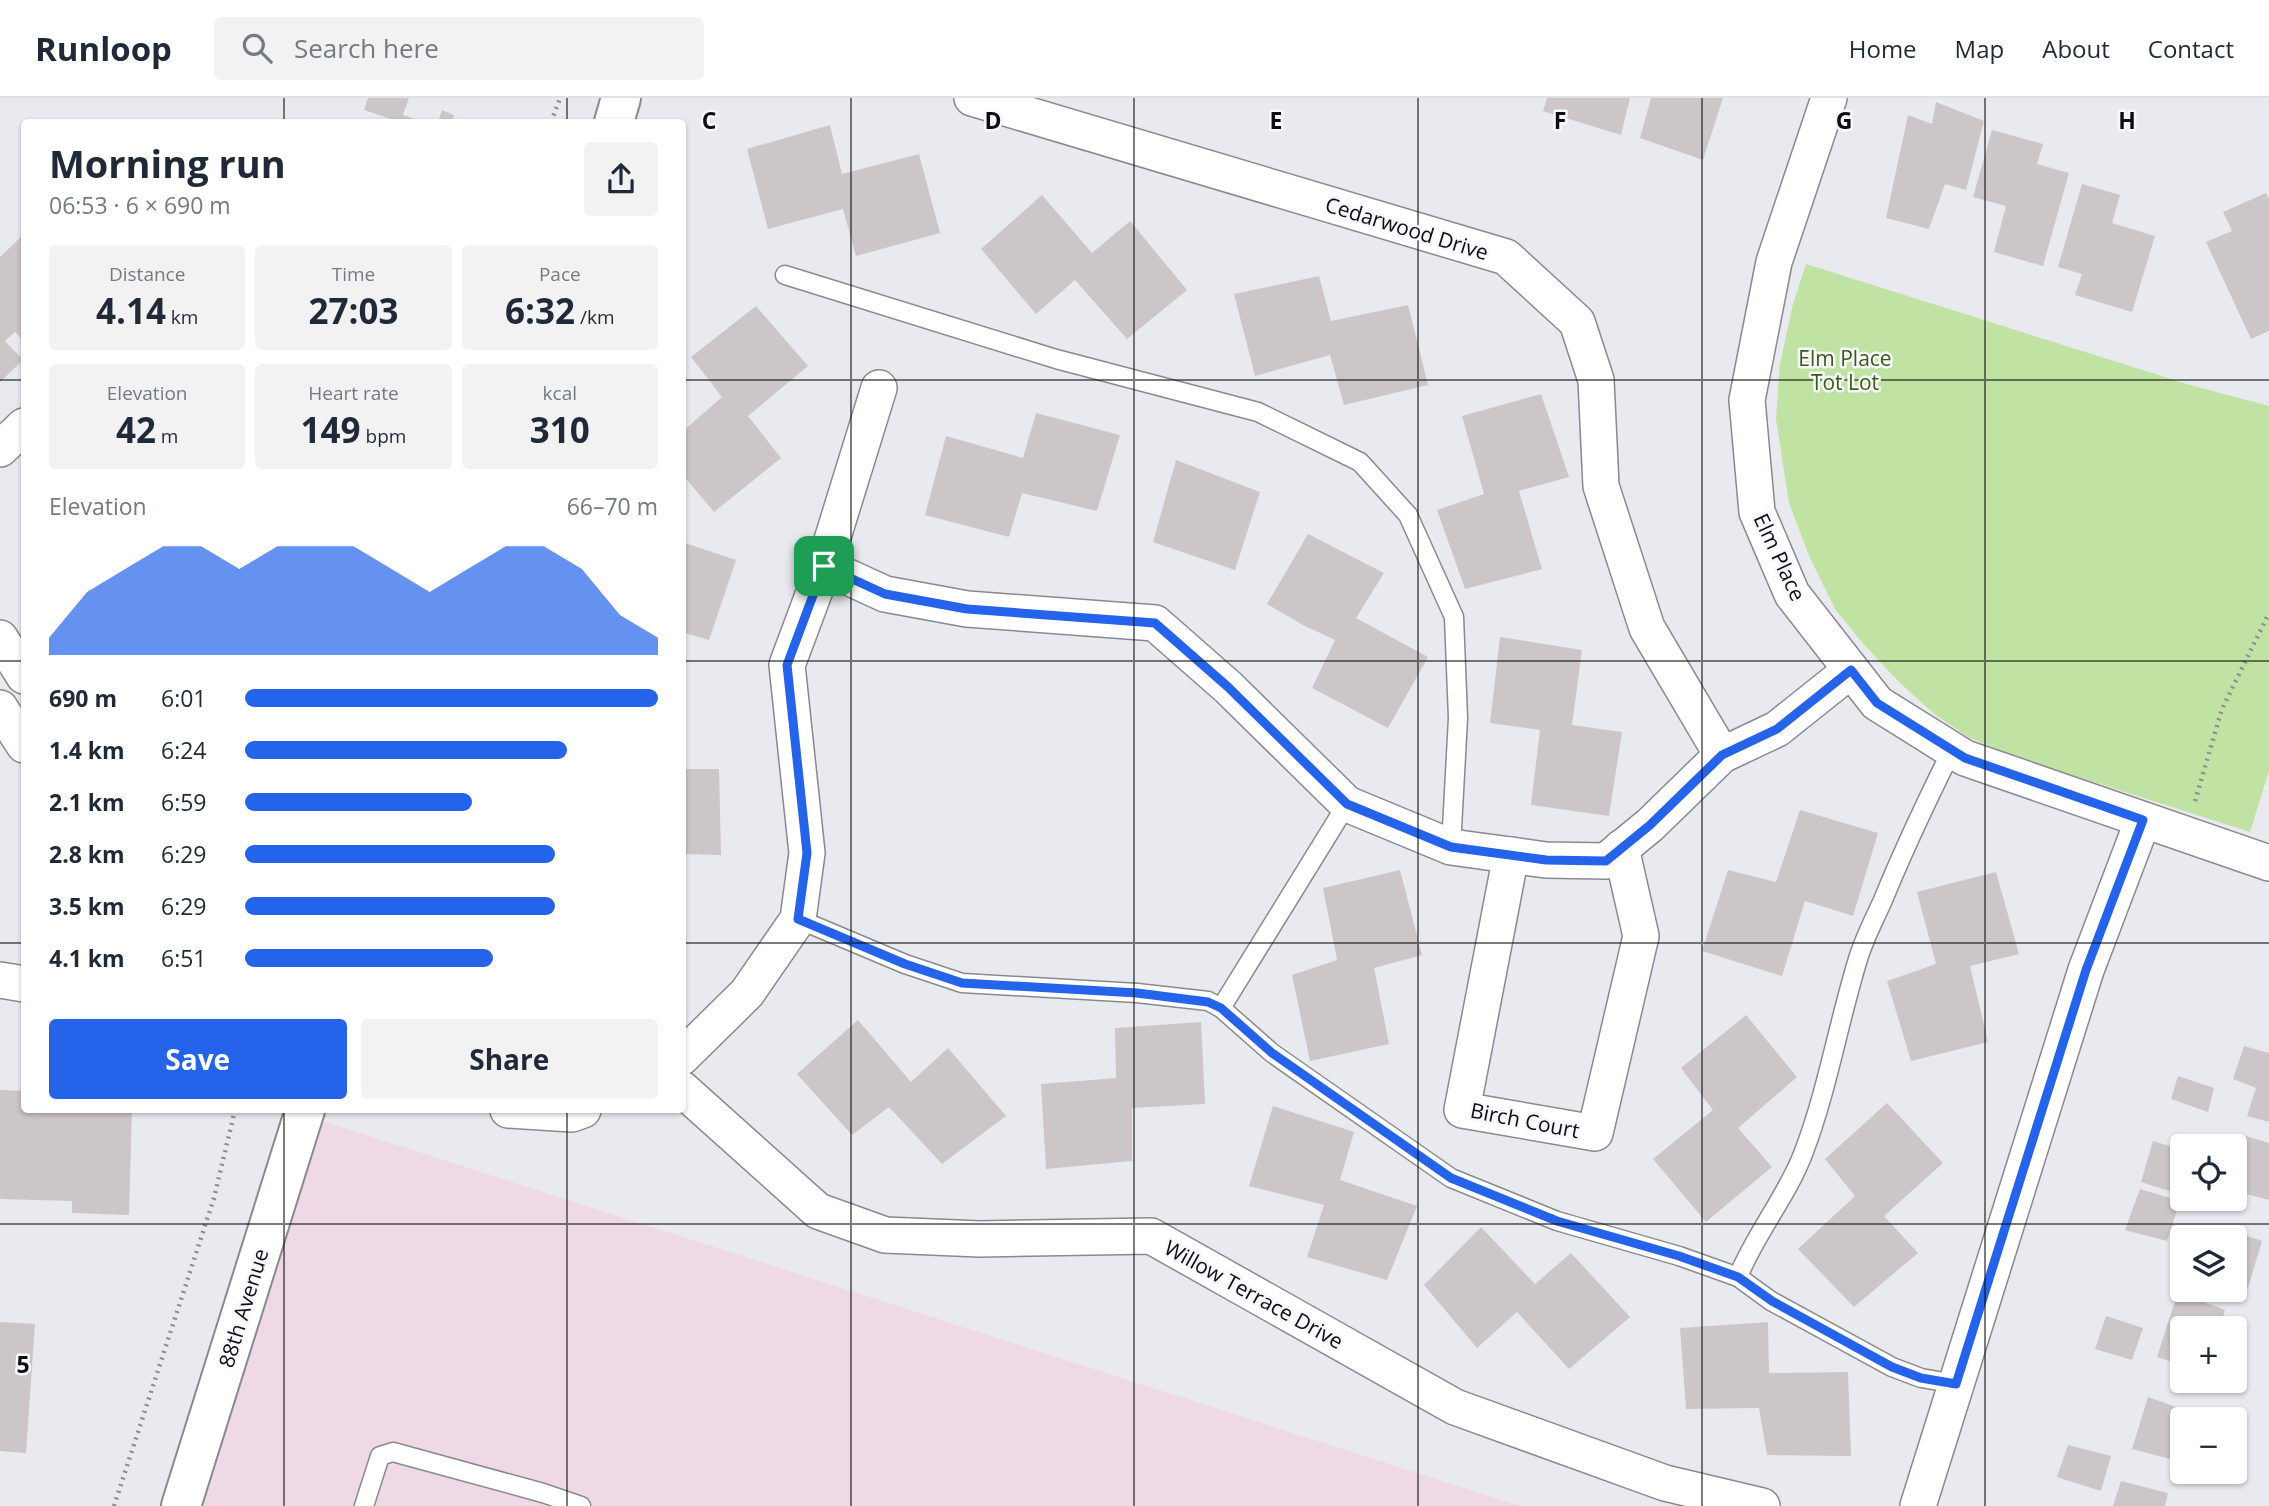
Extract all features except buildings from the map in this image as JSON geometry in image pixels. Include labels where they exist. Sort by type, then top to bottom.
[{"type":"street","points":[[615,119],[621,98]]},
{"type":"street","name":"Cedarwood Drive","points":[[972,98],[1506,257],[1577,322],[1596,380],[1601,486],[1647,628],[1722,755]]},
{"type":"street","name":"Elm Place","points":[[1829,98],[1774,262],[1747,400],[1757,512],[1793,594],[1877,703],[1965,758],[2269,863]]},
{"type":"street","points":[[686,1053],[747,993],[798,919],[807,853],[787,665],[824,566],[879,388]]},
{"type":"street","points":[[0,449],[21,429]]},
{"type":"street","points":[[824,566],[885,594],[967,609],[1155,623],[1228,687],[1347,804],[1451,847],[1546,860],[1606,861],[1650,825],[1722,755],[1777,729],[1851,670]]},
{"type":"street","points":[[0,638],[21,671]]},
{"type":"street","points":[[0,708],[21,740]]},
{"type":"street","points":[[1918,1506],[2086,970],[2143,820]]},
{"type":"street","name":"Birch Court","points":[[1511,855],[1462,1110],[1595,1133],[1642,936],[1621,848]]},
{"type":"street","points":[[0,980],[21,984]]},
{"type":"street","name":"Willow Terrace Drive","points":[[686,1093],[818,1211],[885,1236],[980,1239],[1151,1236],[1455,1407],[1665,1483],[1762,1506]]},
{"type":"street","name":"88th Avenue","points":[[181,1506],[304,1113]]},
{"type":"street","points":[[556,1113],[575,1113]]},
{"type":"lane","points":[[785,275],[1056,359],[1258,412],[1360,462],[1408,515],[1454,617],[1458,719],[1451,847]]},
{"type":"lane","points":[[1738,1277],[1747,1254],[1781,1198],[1802,1156],[1819,1108],[1859,956],[1910,835],[1952,750]]},
{"type":"lane","points":[[1221,1008],[1347,804]]},
{"type":"lane","points":[[798,919],[905,964],[962,983],[1137,993],[1208,1002],[1221,1008],[1272,1053],[1451,1178],[1557,1221],[1679,1256],[1738,1277],[1772,1301],[1892,1367],[1921,1378],[1956,1384]]},
{"type":"lane","points":[[364,1506],[380,1456],[393,1452],[581,1506]]},
{"type":"path","points":[[552,119],[559,98]]},
{"type":"path","points":[[2185,834],[2222,709],[2269,613]]},
{"type":"path","points":[[114,1506],[150,1402],[214,1198],[235,1113]]},
{"type":"shaded area","points":[[313,1118],[1520,1506],[191,1506]]},
{"type":"green space","name":"Elm Place Tot Lot","points":[[1806,264],[2187,384],[2269,406],[2269,771],[2250,832],[2016,757],[1968,737],[1933,713],[1897,680],[1835,609],[1810,558],[1789,503],[1776,419],[1780,364],[1793,304]]},
{"type":"route","points":[[824,566],[885,594],[967,609],[1155,623],[1228,687],[1347,804],[1451,847],[1546,860],[1606,861],[1650,825],[1722,755],[1777,729],[1851,670],[1877,703],[1965,758],[2143,820],[2086,970],[1956,1384],[1921,1378],[1892,1367],[1772,1301],[1738,1277],[1679,1256],[1557,1221],[1451,1178],[1272,1053],[1221,1008],[1208,1002],[1137,993],[962,983],[905,964],[798,919],[807,853],[787,665],[824,566]]}]
